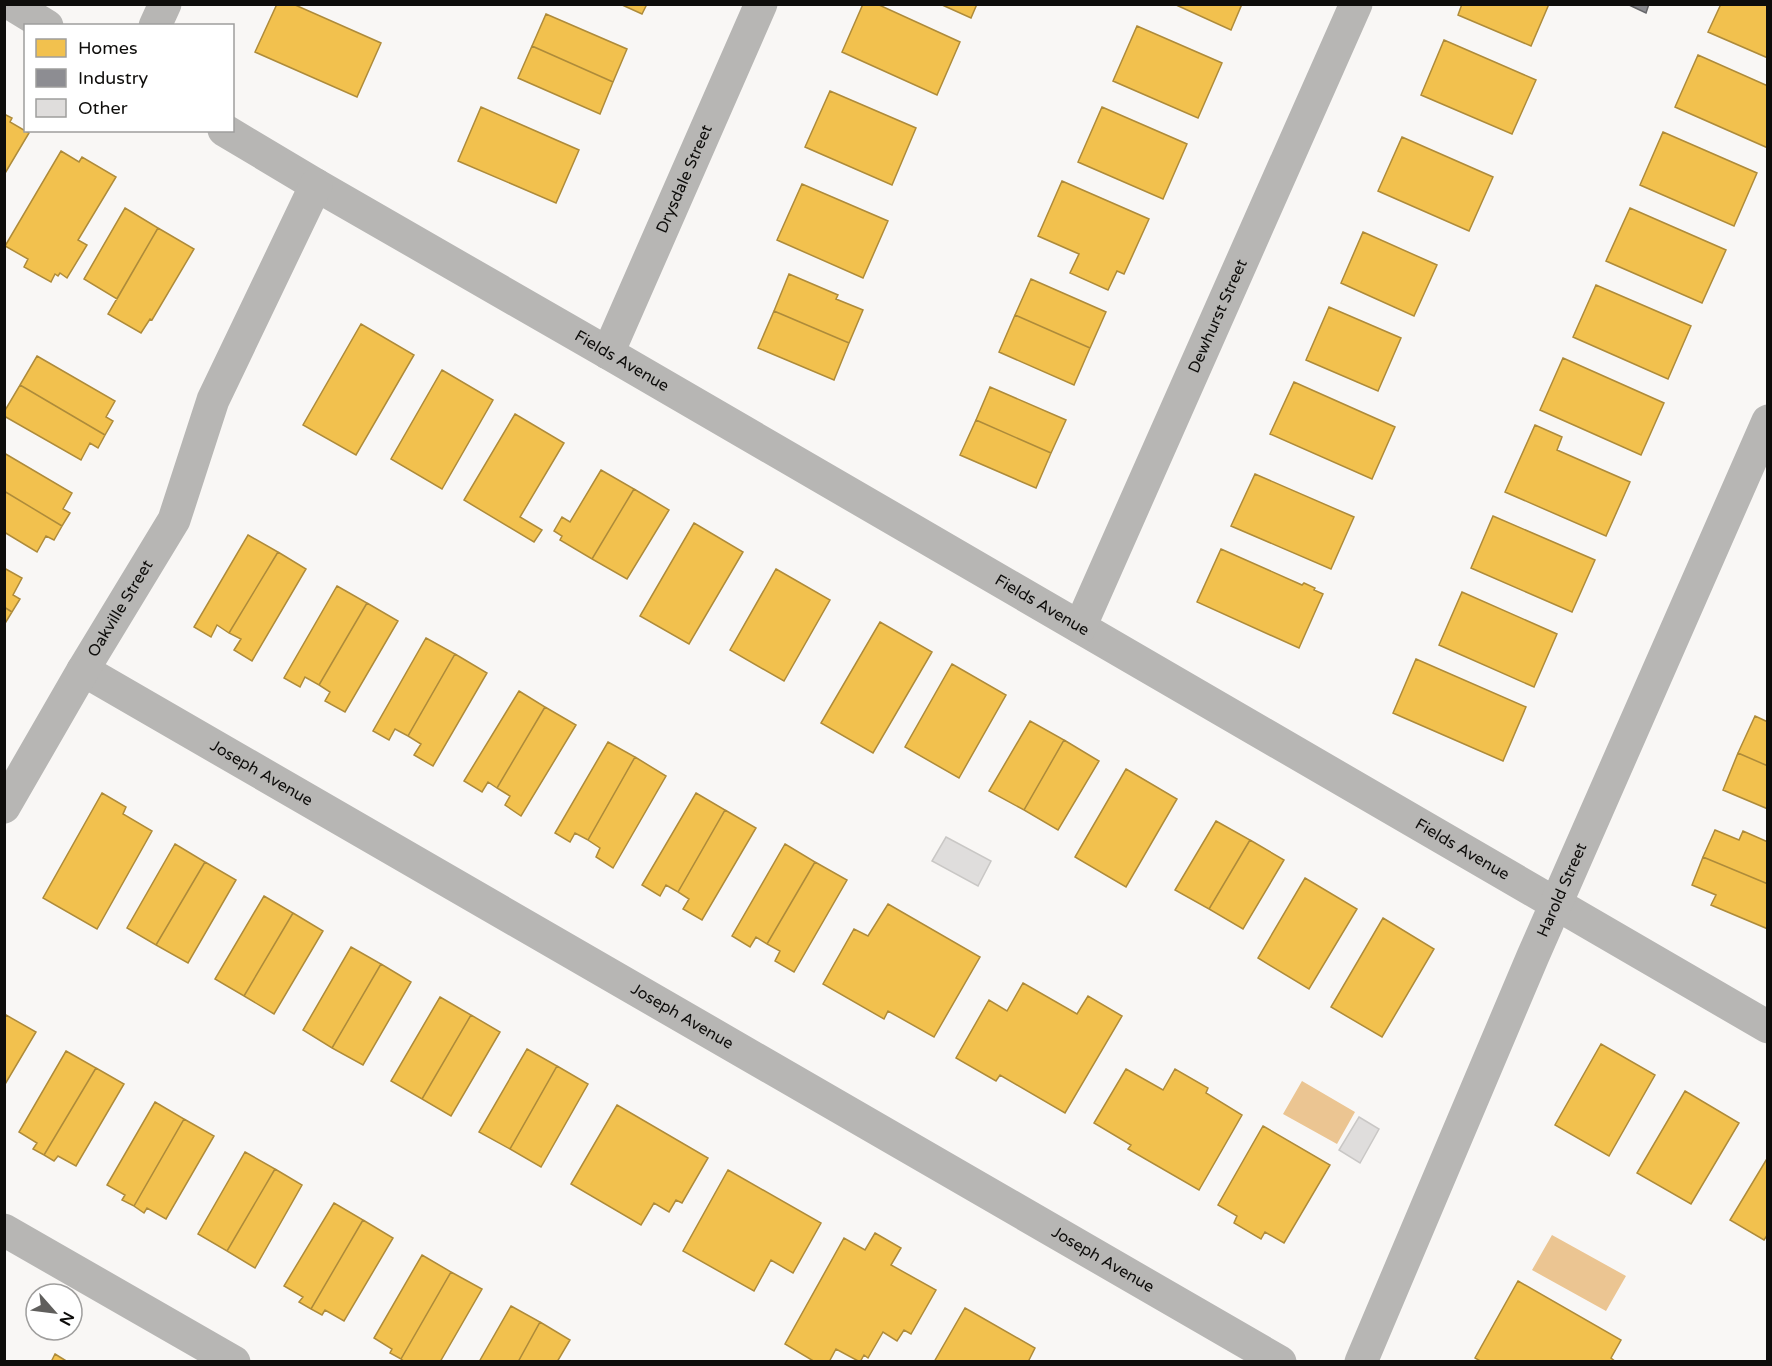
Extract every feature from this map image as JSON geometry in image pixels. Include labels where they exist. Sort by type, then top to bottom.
[{"type":"street","points":[[10,4],[44,24]]},
{"type":"street","points":[[156,24],[165,4]]},
{"type":"street","name":"Drysdale Street","points":[[608,352],[761,4]]},
{"type":"street","name":"Dewhurst Street","points":[[1080,627],[1356,4]]},
{"type":"street","name":"Fields Avenue","points":[[227,132],[1767,1027]]},
{"type":"street","name":"Oakville Street","points":[[4,807],[83,670],[174,520],[213,400],[316,185]]},
{"type":"street","name":"Harold Street","points":[[1361,1362],[1555,904],[1767,421]]},
{"type":"street","name":"Joseph Avenue","points":[[83,670],[1280,1362]]},
{"type":"street","points":[[4,1230],[234,1362]]},
{"type":"shaded area","points":[[1302,1081],[1355,1112],[1337,1144],[1283,1114]]},
{"type":"shaded area","points":[[1552,1235],[1626,1276],[1606,1311],[1532,1270]]},
{"type":"building: Homes","points":[[277,4],[293,4],[381,43],[357,97],[255,52]]},
{"type":"building: Homes","points":[[620,4],[647,4],[642,14]]},
{"type":"building: Homes","points":[[863,4],[877,4],[960,42],[937,95],[842,52]]},
{"type":"building: Homes","points":[[940,4],[977,4],[971,18]]},
{"type":"building: Homes","points":[[1174,4],[1242,4],[1231,30]]},
{"type":"building: Homes","points":[[1462,4],[1549,4],[1531,46],[1458,15]]},
{"type":"building: Homes","points":[[1721,4],[1768,4],[1768,58],[1708,32]]},
{"type":"building: Homes","points":[[546,14],[627,49],[613,82],[532,46]]},
{"type":"building: Homes","points":[[1137,26],[1222,63],[1198,118],[1113,81]]},
{"type":"building: Homes","points":[[1444,40],[1536,80],[1512,134],[1421,95]]},
{"type":"building: Homes","points":[[532,46],[613,82],[600,114],[518,78]]},
{"type":"building: Homes","points":[[1698,55],[1768,86],[1768,148],[1675,107]]},
{"type":"building: Homes","points":[[830,91],[916,128],[892,185],[805,147]]},
{"type":"building: Homes","points":[[481,107],[579,150],[556,203],[458,161]]},
{"type":"building: Homes","points":[[1102,107],[1187,144],[1163,199],[1078,162]]},
{"type":"building: Homes","points":[[4,114],[12,118],[10,122],[29,133],[4,175]]},
{"type":"building: Homes","points":[[1663,132],[1757,173],[1734,226],[1640,185]]},
{"type":"building: Homes","points":[[1402,137],[1493,177],[1469,231],[1378,191]]},
{"type":"building: Homes","points":[[61,151],[79,162],[82,157],[116,177],[78,240],[87,245],[67,278],[60,273],[58,276],[55,274],[51,282],[24,267],[28,259],[5,246]]},
{"type":"building: Homes","points":[[1062,181],[1149,219],[1124,274],[1117,271],[1108,290],[1070,273],[1079,254],[1038,236]]},
{"type":"building: Homes","points":[[802,184],[888,221],[863,278],[777,240]]},
{"type":"building: Homes","points":[[125,208],[158,228],[117,299],[84,279]]},
{"type":"building: Homes","points":[[1630,208],[1726,250],[1702,303],[1606,261]]},
{"type":"building: Homes","points":[[158,228],[194,249],[152,320],[150,319],[141,333],[108,314]]},
{"type":"building: Homes","points":[[1363,232],[1437,265],[1414,316],[1341,283]]},
{"type":"building: Homes","points":[[789,274],[838,295],[836,299],[863,310],[849,343],[774,311]]},
{"type":"building: Homes","points":[[1031,279],[1106,312],[1090,348],[1015,315]]},
{"type":"building: Homes","points":[[1596,285],[1691,326],[1668,379],[1573,337]]},
{"type":"building: Homes","points":[[1329,307],[1401,338],[1378,391],[1306,360]]},
{"type":"building: Homes","points":[[774,311],[849,343],[834,380],[758,348]]},
{"type":"building: Homes","points":[[1015,315],[1090,348],[1074,385],[999,352]]},
{"type":"building: Homes","points":[[361,324],[414,355],[356,455],[303,425]]},
{"type":"building: Homes","points":[[37,356],[115,401],[106,417],[113,421],[105,435],[20,385]]},
{"type":"building: Homes","points":[[1563,358],[1664,403],[1641,455],[1540,410]]},
{"type":"building: Homes","points":[[442,370],[493,400],[442,489],[391,459]]},
{"type":"building: Homes","points":[[1294,382],[1395,427],[1372,479],[1270,434]]},
{"type":"building: Homes","points":[[20,385],[105,435],[98,448],[90,443],[81,460],[4,416],[4,412]]},
{"type":"building: Homes","points":[[990,387],[1066,420],[1051,453],[976,420]]},
{"type":"building: Homes","points":[[515,414],[564,443],[520,517],[542,530],[534,542],[464,500]]},
{"type":"building: Homes","points":[[976,420],[1051,453],[1036,488],[960,455]]},
{"type":"building: Homes","points":[[1535,425],[1562,437],[1557,450],[1630,482],[1606,536],[1505,492]]},
{"type":"building: Homes","points":[[4,453],[72,493],[63,509],[70,513],[62,526],[4,491]]},
{"type":"building: Homes","points":[[601,470],[634,489],[592,559],[560,540],[562,536],[554,531],[562,517],[570,522]]},
{"type":"building: Homes","points":[[1255,474],[1354,517],[1331,569],[1231,526]]},
{"type":"building: Homes","points":[[634,489],[669,510],[627,579],[592,559]]},
{"type":"building: Homes","points":[[4,491],[62,526],[54,540],[46,536],[37,552],[4,532]]},
{"type":"building: Homes","points":[[1493,516],[1595,560],[1572,612],[1471,568]]},
{"type":"building: Homes","points":[[694,523],[743,552],[689,644],[640,616]]},
{"type":"building: Homes","points":[[248,535],[278,552],[229,633],[217,625],[211,637],[194,627]]},
{"type":"building: Homes","points":[[1221,549],[1302,585],[1304,583],[1323,594],[1299,648],[1197,602]]},
{"type":"building: Homes","points":[[278,552],[306,569],[252,661],[234,650],[241,639],[229,633]]},
{"type":"building: Homes","points":[[4,568],[22,578],[13,595],[20,599],[12,612],[4,607]]},
{"type":"building: Homes","points":[[776,569],[830,600],[784,681],[730,650]]},
{"type":"building: Homes","points":[[337,586],[367,603],[319,685],[305,677],[300,687],[284,678]]},
{"type":"building: Homes","points":[[1462,592],[1557,634],[1534,687],[1439,645]]},
{"type":"building: Homes","points":[[367,603],[398,621],[345,712],[325,701],[330,692],[319,685]]},
{"type":"building: Homes","points":[[4,607],[12,612],[4,625]]},
{"type":"building: Homes","points":[[880,622],[932,652],[873,753],[821,723]]},
{"type":"building: Homes","points":[[426,638],[455,654],[408,736],[395,729],[389,740],[373,731]]},
{"type":"building: Homes","points":[[455,654],[487,673],[433,766],[414,755],[421,744],[408,736]]},
{"type":"building: Homes","points":[[1416,659],[1526,707],[1503,761],[1393,713]]},
{"type":"building: Homes","points":[[952,664],[1006,695],[959,778],[905,747]]},
{"type":"building: Homes","points":[[519,691],[545,707],[497,788],[488,782],[482,792],[464,781]]},
{"type":"building: Homes","points":[[545,707],[576,725],[521,816],[505,805],[510,796],[497,788]]},
{"type":"building: Homes","points":[[1755,716],[1768,722],[1768,766],[1738,753]]},
{"type":"building: Homes","points":[[1030,721],[1064,740],[1024,810],[989,791]]},
{"type":"building: Homes","points":[[1064,740],[1099,761],[1058,830],[1024,810]]},
{"type":"building: Homes","points":[[608,742],[635,757],[588,840],[575,833],[570,842],[555,833]]},
{"type":"building: Homes","points":[[1738,753],[1768,766],[1768,809],[1723,790]]},
{"type":"building: Homes","points":[[635,757],[666,776],[613,868],[596,857],[600,848],[588,840]]},
{"type":"building: Homes","points":[[1126,769],[1177,799],[1126,887],[1075,857]]},
{"type":"building: Homes","points":[[102,793],[126,807],[123,814],[152,831],[97,929],[43,898]]},
{"type":"building: Homes","points":[[696,793],[725,810],[678,892],[666,885],[660,896],[642,885]]},
{"type":"building: Homes","points":[[725,810],[756,828],[702,920],[683,909],[689,899],[678,892]]},
{"type":"building: Homes","points":[[1216,821],[1250,840],[1209,909],[1175,890]]},
{"type":"building: Homes","points":[[1715,830],[1739,840],[1743,831],[1768,842],[1768,884],[1703,857]]},
{"type":"building: Homes","points":[[1250,840],[1284,860],[1243,929],[1209,909]]},
{"type":"building: Homes","points":[[175,844],[205,862],[156,945],[127,928]]},
{"type":"building: Homes","points":[[785,844],[815,862],[767,944],[756,937],[750,947],[732,936]]},
{"type":"building: Homes","points":[[1703,857],[1768,884],[1768,929],[1711,905],[1716,895],[1692,885]]},
{"type":"building: Homes","points":[[205,862],[236,880],[188,963],[156,945]]},
{"type":"building: Homes","points":[[815,862],[847,880],[794,972],[775,961],[780,951],[767,944]]},
{"type":"building: Homes","points":[[1305,878],[1357,909],[1309,989],[1258,958]]},
{"type":"building: Homes","points":[[264,896],[293,913],[244,996],[215,979]]},
{"type":"building: Homes","points":[[888,904],[980,957],[934,1037],[888,1011],[884,1019],[823,984],[854,929],[868,936]]},
{"type":"building: Homes","points":[[293,913],[323,931],[274,1014],[244,996]]},
{"type":"building: Homes","points":[[1383,918],[1434,949],[1382,1037],[1331,1007]]},
{"type":"building: Homes","points":[[351,947],[381,964],[332,1048],[303,1030]]},
{"type":"building: Homes","points":[[381,964],[411,982],[363,1065],[332,1048]]},
{"type":"building: Homes","points":[[1023,983],[1077,1014],[1088,996],[1122,1016],[1065,1113],[1000,1075],[996,1081],[956,1058],[989,1000],[1007,1011]]},
{"type":"building: Homes","points":[[440,997],[471,1015],[422,1099],[391,1081]]},
{"type":"building: Homes","points":[[6,1015],[36,1032],[4,1086],[4,1018]]},
{"type":"building: Homes","points":[[471,1015],[500,1032],[451,1116],[422,1099]]},
{"type":"building: Homes","points":[[1601,1044],[1655,1075],[1609,1156],[1555,1125]]},
{"type":"building: Homes","points":[[527,1049],[557,1066],[510,1149],[479,1132]]},
{"type":"building: Homes","points":[[66,1051],[96,1068],[44,1155],[33,1149],[37,1143],[19,1132]]},
{"type":"building: Homes","points":[[557,1066],[588,1084],[541,1167],[510,1149]]},
{"type":"building: Homes","points":[[96,1068],[124,1084],[76,1166],[58,1156],[54,1161],[44,1155]]},
{"type":"building: Homes","points":[[1126,1069],[1163,1090],[1175,1069],[1208,1088],[1206,1093],[1242,1115],[1199,1190],[1128,1149],[1131,1145],[1094,1123]]},
{"type":"building: Homes","points":[[1685,1091],[1739,1123],[1691,1204],[1637,1173]]},
{"type":"building: Homes","points":[[155,1102],[184,1119],[134,1206],[122,1200],[125,1195],[107,1185]]},
{"type":"building: Homes","points":[[617,1105],[708,1158],[682,1203],[676,1200],[669,1212],[654,1203],[641,1225],[571,1184]]},
{"type":"building: Homes","points":[[184,1119],[214,1136],[166,1219],[147,1208],[144,1213],[134,1206]]},
{"type":"building: Homes","points":[[1263,1126],[1330,1165],[1284,1243],[1265,1232],[1261,1239],[1234,1223],[1237,1216],[1218,1205]]},
{"type":"building: Homes","points":[[245,1152],[275,1169],[227,1251],[198,1234]]},
{"type":"building: Homes","points":[[1768,1157],[1768,1234],[1764,1240],[1730,1220]]},
{"type":"building: Homes","points":[[275,1169],[302,1185],[255,1268],[227,1251]]},
{"type":"building: Homes","points":[[728,1170],[821,1223],[793,1273],[771,1260],[754,1291],[683,1251]]},
{"type":"building: Homes","points":[[334,1203],[363,1220],[311,1309],[299,1302],[303,1297],[284,1286]]},
{"type":"building: Homes","points":[[363,1220],[393,1238],[344,1321],[325,1310],[322,1315],[311,1309]]},
{"type":"building: Homes","points":[[875,1233],[901,1248],[891,1265],[936,1290],[911,1334],[904,1330],[897,1341],[883,1332],[868,1358],[864,1355],[860,1362],[836,1349],[829,1362],[815,1362],[785,1344],[844,1238],[865,1250]]},
{"type":"building: Homes","points":[[422,1255],[451,1272],[401,1359],[390,1353],[392,1349],[374,1338]]},
{"type":"building: Homes","points":[[451,1272],[482,1289],[440,1362],[405,1362],[401,1359]]},
{"type":"building: Homes","points":[[1518,1281],[1621,1340],[1611,1358],[1616,1362],[1482,1362],[1475,1358]]},
{"type":"building: Homes","points":[[511,1306],[540,1322],[518,1362],[479,1362]]},
{"type":"building: Homes","points":[[965,1308],[1035,1348],[1028,1362],[934,1362]]},
{"type":"building: Homes","points":[[540,1322],[570,1340],[557,1362],[518,1362]]},
{"type":"building: Homes","points":[[55,1354],[68,1362],[51,1362]]},
{"type":"building: Industry","points":[[1627,4],[1649,4],[1646,13]]},
{"type":"building: Other","points":[[946,837],[991,861],[978,886],[932,861]]},
{"type":"building: Other","points":[[1359,1117],[1379,1129],[1360,1163],[1339,1150]]}]
